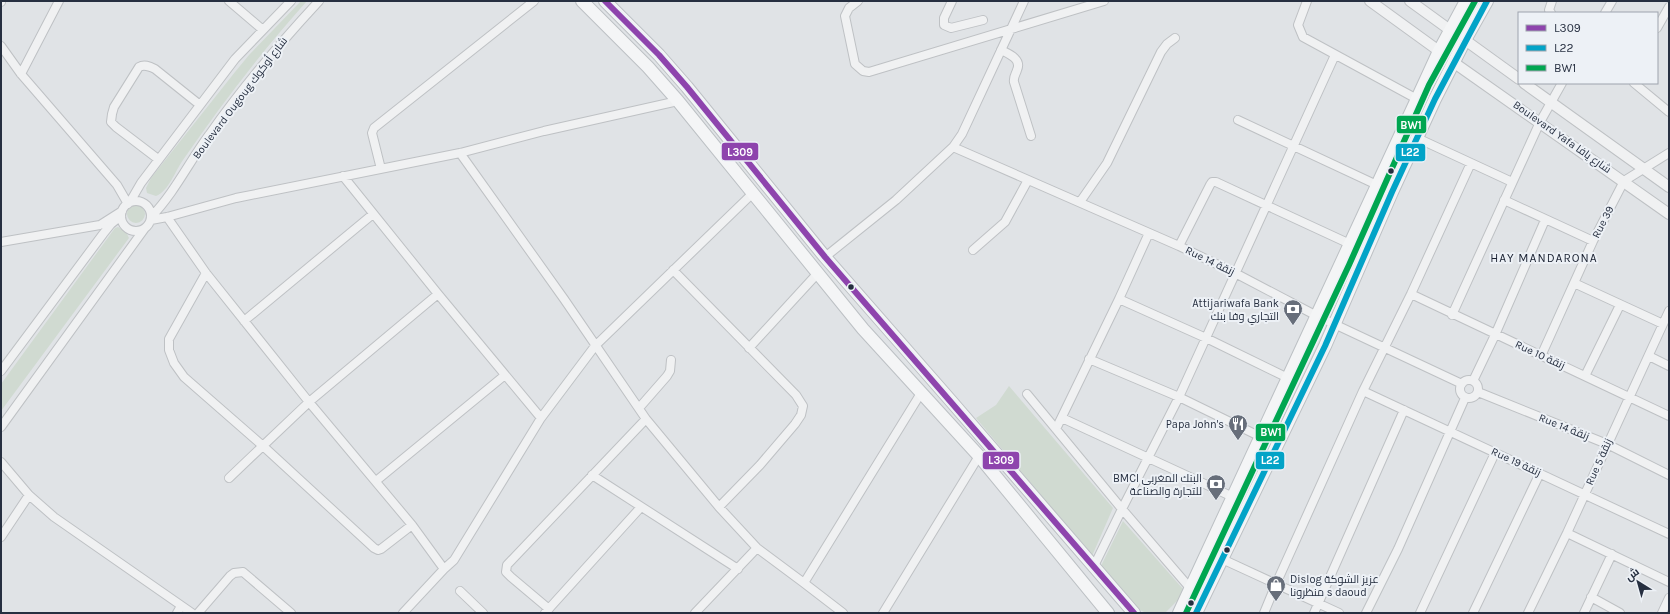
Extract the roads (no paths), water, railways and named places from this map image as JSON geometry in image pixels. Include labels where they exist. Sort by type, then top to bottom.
[{"type":"main road","points":[[582,1],[648,66],[863,329],[895,362],[921,393],[979,456],[1108,613]]},
{"type":"main road","points":[[605,1],[659,55],[688,87],[825,257],[951,401],[1093,568],[1134,612]]},
{"type":"main road","points":[[1179,613],[1234,497],[1439,51],[1466,1]]},
{"type":"main road","points":[[1196,613],[1325,346],[1417,138],[1453,62],[1487,1]]},
{"type":"main road","points":[[1169,613],[1184,600]]},
{"type":"street","points":[[22,74],[59,1]]},
{"type":"street","points":[[229,1],[263,30]]},
{"type":"street","name":"Boulevard Ougoug شارع أوكوك","points":[[129,203],[158,159],[234,60],[291,1]]},
{"type":"street","name":"Boulevard Ougoug شارع أوكوك","points":[[151,218],[166,201],[209,134],[272,54],[319,1]]},
{"type":"street","points":[[381,169],[372,133],[374,128],[534,1]]},
{"type":"street","points":[[858,1],[849,8],[844,16],[855,64],[863,71],[869,72],[1104,1]]},
{"type":"street","points":[[952,1],[944,18],[944,25],[947,27],[951,28],[983,20]]},
{"type":"street","points":[[825,257],[896,200],[953,147],[962,134],[1024,1]]},
{"type":"street","points":[[1307,1],[1298,25],[1303,37],[1417,99]]},
{"type":"street","points":[[1370,1],[1439,51]]},
{"type":"street","points":[[1410,1],[1450,30]]},
{"type":"street","points":[[1550,12],[1549,10],[1552,1]]},
{"type":"street","points":[[1605,12],[1612,1]]},
{"type":"street","points":[[1658,26],[1669,7]]},
{"type":"street","points":[[1080,202],[1107,163],[1161,52],[1167,44],[1175,38]]},
{"type":"street","points":[[1464,40],[1518,78]]},
{"type":"street","points":[[1,46],[22,74],[117,185],[129,203]]},
{"type":"street","points":[[1001,50],[1015,57],[1018,62],[1014,82],[1031,136]]},
{"type":"street","points":[[1093,568],[1179,397],[1267,206],[1293,144],[1335,55]]},
{"type":"street","name":"Boulevard Yafa شارع يافا","points":[[1453,62],[1669,214]]},
{"type":"street","points":[[158,159],[111,122],[114,107],[139,67],[142,65],[147,65],[155,69],[200,105]]},
{"type":"street","name":"Boulevard Yafa شارع يافا","points":[[1525,84],[1669,187]]},
{"type":"street","points":[[1452,315],[1474,270],[1540,122],[1561,84]]},
{"type":"street","points":[[1635,84],[1668,110]]},
{"type":"street","points":[[151,218],[167,217],[236,198],[460,153],[544,131],[678,101]]},
{"type":"street","points":[[1238,120],[1293,144],[1377,185]]},
{"type":"street","points":[[1417,138],[1512,182]]},
{"type":"street","name":"Rue 14 زنقة","points":[[953,147],[1178,246],[1235,273],[1317,316],[1462,384]]},
{"type":"street","points":[[460,153],[646,419],[719,507],[757,548],[843,613]]},
{"type":"street","name":"Rue 39","points":[[1541,356],[1594,241],[1624,182],[1669,153]]},
{"type":"street","points":[[1264,613],[1363,391],[1411,294],[1471,163]]},
{"type":"street","points":[[343,176],[541,418]]},
{"type":"street","points":[[973,250],[1005,222],[1028,180]]},
{"type":"street","points":[[1178,246],[1212,182],[1216,182],[1350,244]]},
{"type":"street","points":[[403,613],[454,560],[541,418],[595,346],[753,193]]},
{"type":"street","points":[[1504,200],[1545,220],[1594,241]]},
{"type":"street","points":[[1,371],[103,234],[122,214],[129,203],[138,201],[145,204],[150,209],[151,218],[145,228],[1,427]]},
{"type":"street","points":[[122,214],[123,224],[129,229],[137,231],[145,228]]},
{"type":"street","points":[[1,242],[100,225],[122,214]]},
{"type":"street","points":[[244,321],[373,214]]},
{"type":"street","points":[[167,217],[206,273],[309,402],[376,480],[412,525],[444,569]]},
{"type":"street","points":[[1474,381],[1545,220]]},
{"type":"street","points":[[1056,429],[1149,233]]},
{"type":"street","points":[[673,270],[796,395],[803,406],[801,415],[795,424],[760,465],[719,507]]},
{"type":"street","points":[[206,273],[169,339],[169,350],[174,363],[184,377],[263,446],[369,544],[378,550],[382,549],[412,525]]},
{"type":"street","points":[[749,348],[817,274]]},
{"type":"street","points":[[1574,283],[1663,324]]},
{"type":"street","points":[[229,478],[309,402],[438,294]]},
{"type":"street","name":"Rue 10 زنقة","points":[[1411,294],[1452,315],[1669,416]]},
{"type":"street","points":[[1119,299],[1206,338],[1288,378]]},
{"type":"street","points":[[1585,376],[1620,305]]},
{"type":"street","name":"Rue 5 زنقة","points":[[1528,613],[1567,533],[1669,311]]},
{"type":"street","points":[[1648,356],[1669,366]]},
{"type":"street","points":[[1089,359],[1179,397],[1261,437]]},
{"type":"street","points":[[639,408],[667,376],[670,370],[671,360]]},
{"type":"street","points":[[376,480],[505,375]]},
{"type":"street","points":[[1468,380],[1474,381],[1478,387],[1478,392],[1473,398],[1466,398],[1460,392],[1462,384],[1468,380]]},
{"type":"street","name":"Rue 19 زنقة","points":[[1363,391],[1669,534]]},
{"type":"street","name":"Rue 14 زنقة","points":[[1478,392],[1607,444],[1669,475]]},
{"type":"street","points":[[804,583],[921,393]]},
{"type":"street","points":[[1027,394],[1122,509],[1190,588]]},
{"type":"street","points":[[1366,613],[1466,398]]},
{"type":"street","points":[[1314,613],[1404,410]]},
{"type":"street","points":[[1062,418],[1234,497]]},
{"type":"street","points":[[641,507],[547,611],[506,572],[507,565],[646,419]]},
{"type":"street","points":[[1420,613],[1495,453]]},
{"type":"street","points":[[883,613],[979,456]]},
{"type":"street","points":[[1,462],[29,495],[54,517],[179,609],[192,613]]},
{"type":"street","points":[[1473,613],[1540,473]]},
{"type":"street","points":[[592,475],[738,569]]},
{"type":"street","points":[[1,537],[29,495]]},
{"type":"street","points":[[1567,533],[1669,582]]},
{"type":"street","points":[[695,613],[757,548]]},
{"type":"street","points":[[1584,613],[1612,554]]},
{"type":"street","points":[[1222,559],[1339,613]]},
{"type":"street","points":[[198,613],[230,576],[239,572],[243,572],[291,613]]},
{"type":"street","points":[[460,591],[483,613]]},
{"type":"street","points":[[1591,597],[1620,613]]},
{"type":"street","points":[[1662,613],[1669,598]]},
{"type":"place","name":"Attijariwafa Bank التجاري وفا بنك","points":[[1293,326]]},
{"type":"place","name":"Papa John's","points":[[1238,441]]},
{"type":"place","name":"BMCI البنك المغربي للتجارة والصناعة","points":[[1216,501]]},
{"type":"place","name":"Dislog عزيز الشوكة منظرونا s daoud","points":[[1276,602]]},
{"type":"district","name":"HAY MANDARONA","points":[[1544,258]]}]
